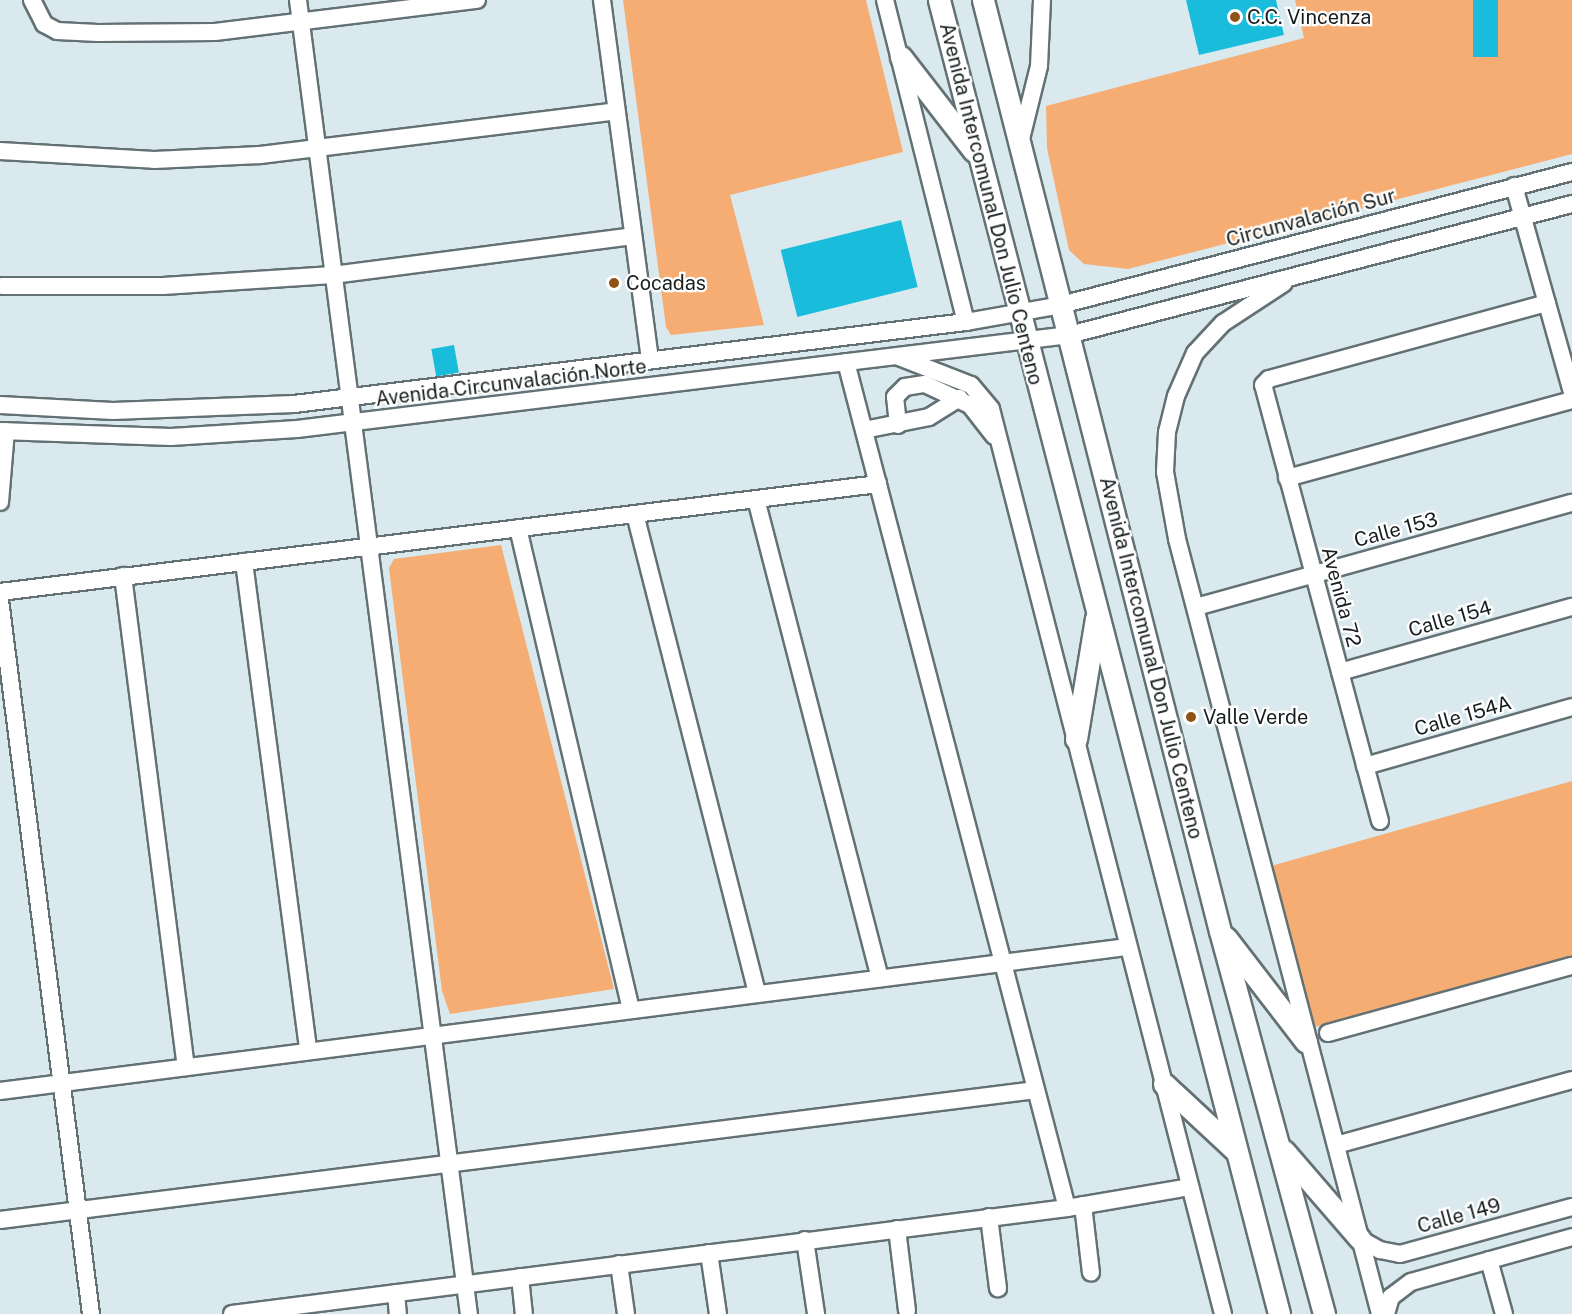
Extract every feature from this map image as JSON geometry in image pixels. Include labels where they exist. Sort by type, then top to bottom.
[{"type":"main road","name":"Avenida Intercomunal Don Julio Centeno","points":[[939,0],[1279,1314]]},
{"type":"main road","name":"Avenida Intercomunal Don Julio Centeno","points":[[983,0],[1220,931],[1324,1314]]},
{"type":"main road","points":[[901,57],[980,159]]},
{"type":"main road","points":[[1076,739],[1098,609]]},
{"type":"main road","points":[[1220,931],[1306,1042]]},
{"type":"main road","points":[[1164,1084],[1236,1151]]},
{"type":"main road","points":[[1278,1144],[1360,1239]]},
{"type":"street","points":[[32,0],[44,24],[57,31],[215,32],[477,0]]},
{"type":"street","points":[[298,0],[469,1314]]},
{"type":"street","points":[[602,0],[650,360]]},
{"type":"street","points":[[885,0],[966,322]]},
{"type":"street","points":[[1019,148],[1038,76],[1042,0]]},
{"type":"street","points":[[0,151],[154,160],[317,149],[616,111]]},
{"type":"street","name":"Circunvalación Sur","points":[[1018,312],[1061,305],[1572,172]]},
{"type":"street","points":[[1514,186],[1572,393]]},
{"type":"street","points":[[1068,335],[1572,204]]},
{"type":"street","points":[[2,286],[163,286],[333,275],[632,236]]},
{"type":"street","points":[[1297,274],[1223,323],[1195,353],[1176,396],[1167,432],[1166,472],[1177,539],[1306,1042],[1336,1145],[1380,1314]]},
{"type":"street","name":"Avenida 72","points":[[1380,821],[1263,385],[1269,379],[1547,303]]},
{"type":"street","name":"Avenida Circunvalación Norte","points":[[0,405],[203,410],[348,397],[966,322],[1018,312]]},
{"type":"street","name":"Avenida Circunvalación Norte","points":[[3,431],[171,436],[352,424],[1068,335]]},
{"type":"street","points":[[900,357],[905,387]]},
{"type":"street","points":[[900,357],[971,385],[983,395],[991,409],[1222,1314]]},
{"type":"street","points":[[846,363],[1036,1090],[1075,1206],[1092,1273]]},
{"type":"street","points":[[898,424],[895,398],[905,387],[925,384],[959,398],[980,415],[1001,447]]},
{"type":"street","points":[[864,430],[929,417],[959,398]]},
{"type":"street","points":[[1287,478],[1572,400]]},
{"type":"street","points":[[0,502],[3,431]]},
{"type":"street","points":[[0,592],[878,484]]},
{"type":"street","points":[[756,499],[880,978]]},
{"type":"street","name":"Calle 153","points":[[1196,607],[1572,503]]},
{"type":"street","points":[[635,514],[757,994]]},
{"type":"street","points":[[518,528],[631,1010]]},
{"type":"street","points":[[244,562],[308,1051]]},
{"type":"street","points":[[123,576],[186,1067]]},
{"type":"street","points":[[0,600],[62,1083],[76,1212],[92,1314]]},
{"type":"street","name":"Calle 154","points":[[1340,672],[1572,607]]},
{"type":"street","name":"Calle 154A","points":[[1365,765],[1572,708]]},
{"type":"street","points":[[0,1091],[1128,947]]},
{"type":"street","points":[[1328,1033],[1572,966]]},
{"type":"street","points":[[1336,1145],[1572,1080]]},
{"type":"street","points":[[0,1220],[1036,1090]]},
{"type":"street","points":[[232,1314],[302,1310],[396,1293],[1075,1206],[1190,1187]]},
{"type":"street","name":"Calle 149","points":[[1360,1239],[1380,1250],[1400,1254],[1572,1207]]},
{"type":"street","points":[[989,1217],[998,1288]]},
{"type":"street","points":[[897,1229],[907,1310]]},
{"type":"street","points":[[1386,1314],[1391,1297],[1400,1288],[1572,1237]]},
{"type":"street","points":[[805,1240],[816,1314]]},
{"type":"street","points":[[708,1253],[717,1314]]},
{"type":"street","points":[[1490,1260],[1504,1314]]},
{"type":"street","points":[[619,1264],[626,1314]]},
{"type":"street","points":[[520,1277],[524,1314]]},
{"type":"street","points":[[396,1293],[398,1314]]},
{"type":"shaded area","points":[[623,0],[866,0],[903,152],[730,195],[764,325],[671,335],[666,327]]},
{"type":"shaded area","points":[[1295,0],[1572,0],[1572,154],[1128,269],[1084,264],[1069,250],[1047,148],[1046,106],[1304,38]]},
{"type":"shaded area","points":[[501,545],[614,989],[450,1014],[442,991],[389,568],[394,559]]},
{"type":"shaded area","points":[[1572,781],[1572,956],[1311,1028],[1267,867]]},
{"type":"building","name":"C.C. Vincenza","points":[[1186,0],[1276,0],[1284,35],[1199,55]]},
{"type":"building","points":[[1473,0],[1498,0],[1498,57],[1473,57]]},
{"type":"building","points":[[901,220],[918,287],[797,317],[781,250]]},
{"type":"building","points":[[454,345],[459,373],[436,377],[431,349]]},
{"type":"place","name":"C.C. Vincenza","points":[[1235,17]]},
{"type":"place","name":"Cocadas","points":[[614,283]]},
{"type":"place","name":"Valle Verde","points":[[1191,717]]}]
